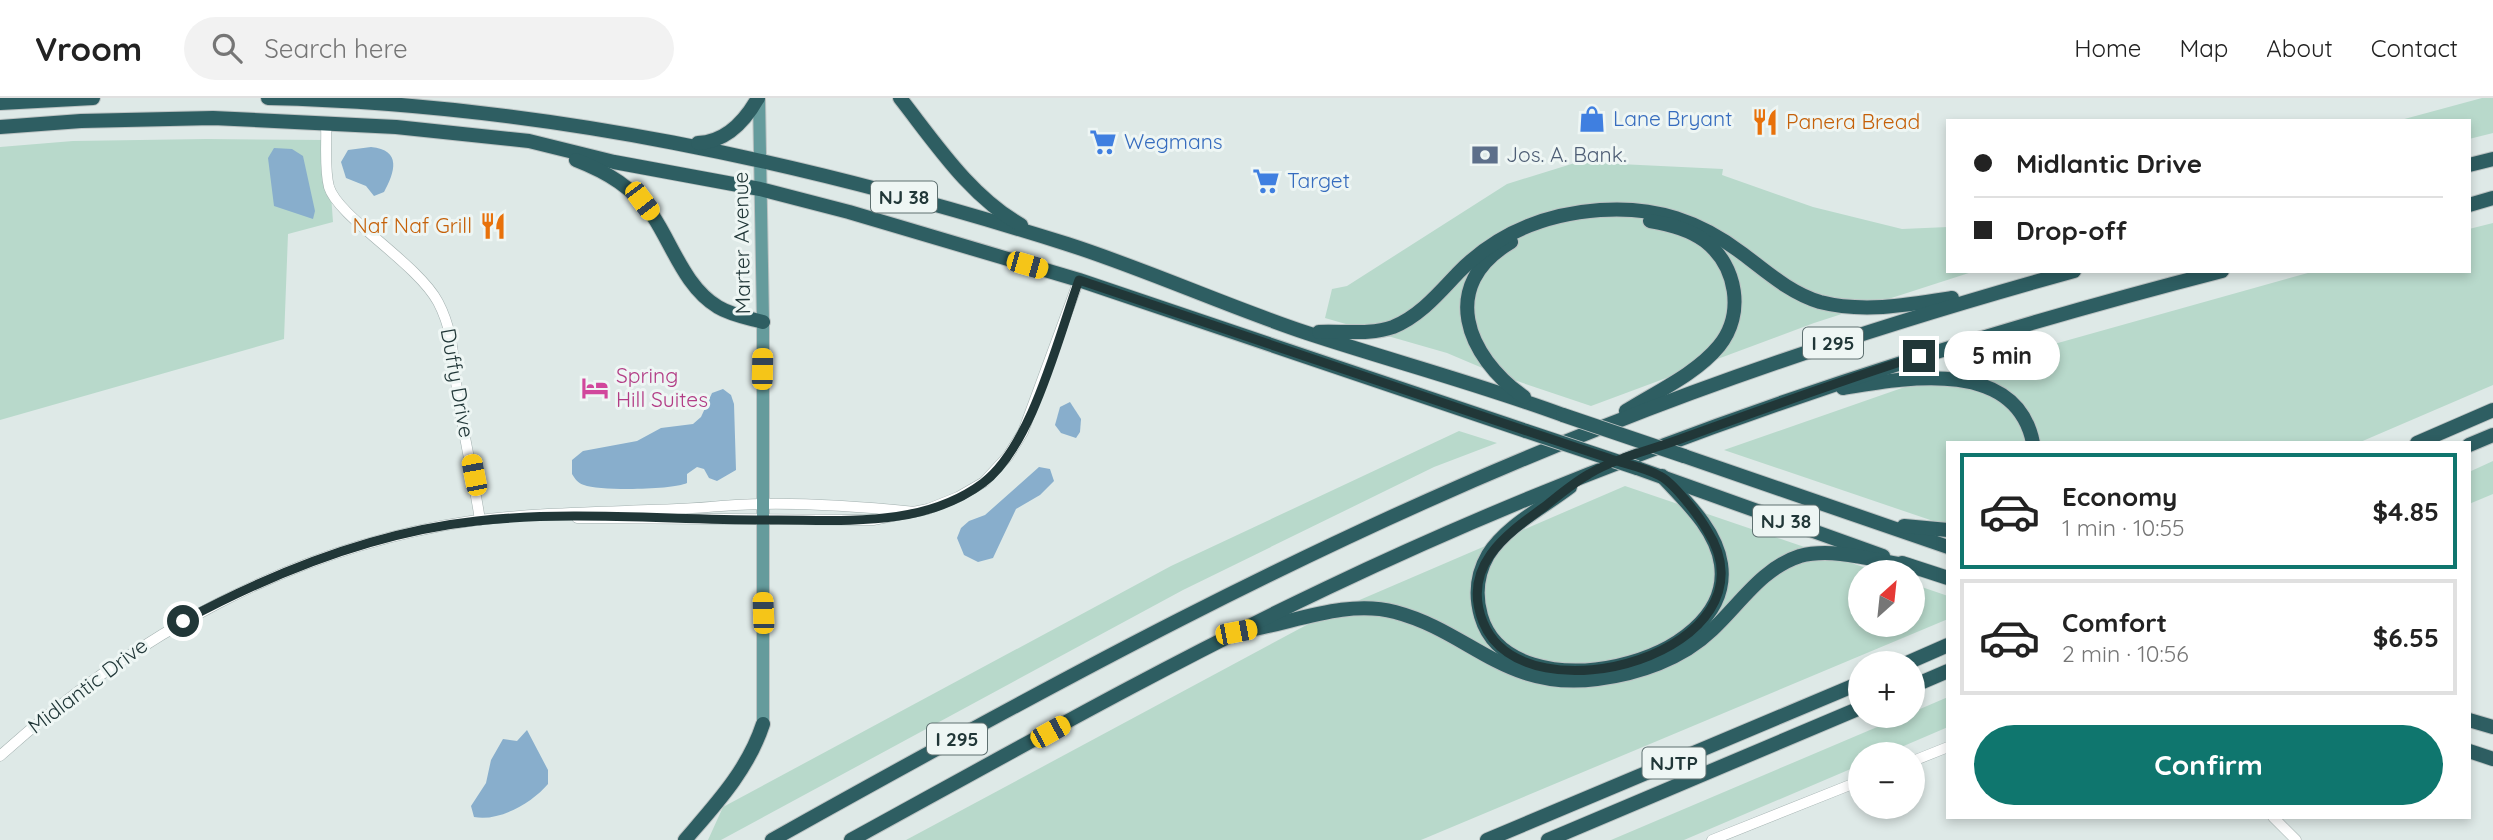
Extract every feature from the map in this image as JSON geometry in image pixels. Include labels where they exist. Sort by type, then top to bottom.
[{"type":"highway","points":[[0,103],[93,98]]},
{"type":"highway","name":"NJ 38","points":[[268,98],[345,100],[470,111],[687,144],[760,160],[1040,236],[1204,293],[1304,332],[1557,413],[1946,546]]},
{"type":"highway","points":[[687,144],[719,140],[743,120],[759,98]]},
{"type":"highway","points":[[900,98],[987,203],[1040,236]]},
{"type":"highway","name":"NJ 38","points":[[0,127],[81,121],[213,118],[326,123],[529,141],[614,162],[760,189],[849,212],[1079,280],[1662,476],[1893,560]]},
{"type":"highway","points":[[529,141],[591,166],[626,186],[654,218],[684,271],[706,297],[727,312],[764,322]]},
{"type":"highway","points":[[2471,165],[2493,159]]},
{"type":"highway","points":[[2471,204],[2493,198]]},
{"type":"highway","points":[[1304,332],[1381,331],[1394,327],[1417,314],[1474,258],[1506,234],[1544,219],[1602,210],[1655,212],[1691,221],[1724,241],[1778,282],[1819,302],[1863,308],[1885,307],[1994,292]]},
{"type":"highway","points":[[1557,413],[1509,386],[1481,356],[1467,319],[1467,309],[1473,281],[1483,263],[1517,239],[1562,224],[1639,219],[1686,230],[1704,240],[1719,254],[1729,271],[1735,309],[1729,329],[1705,360],[1603,426]]},
{"type":"highway","name":"I 295","points":[[772,840],[1143,638],[1404,512],[1603,426],[1760,368],[1994,292],[2066,273]]},
{"type":"highway","name":"I 295","points":[[851,840],[1236,632],[1382,562],[1590,472],[1800,395],[2009,329],[2215,273]]},
{"type":"highway","points":[[1800,395],[1906,378],[1963,381],[1994,390],[2011,402],[2023,417],[2032,441]]},
{"type":"highway","points":[[2422,441],[2493,410]]},
{"type":"highway","points":[[2471,444],[2493,435]]},
{"type":"highway","points":[[1590,472],[1501,538],[1481,571],[1478,606],[1493,639],[1506,653],[1544,668],[1591,669],[1638,659],[1679,642],[1708,615],[1717,600],[1722,581],[1716,545],[1696,515],[1662,476]]},
{"type":"highway","points":[[1875,523],[1946,530]]},
{"type":"highway","points":[[1236,632],[1320,614],[1370,608],[1418,620],[1507,668],[1549,679],[1596,680],[1643,669],[1689,648],[1710,633],[1762,579],[1781,565],[1801,556],[1822,553],[1869,560]]},
{"type":"highway","name":"NJ 38","points":[[1925,571],[1946,577]]},
{"type":"highway","points":[[1925,655],[1946,646]]},
{"type":"highway","points":[[1925,681],[1946,672]]},
{"type":"highway","name":"NJTP","points":[[1487,840],[1848,688]]},
{"type":"highway","name":"NJTP","points":[[1548,840],[1848,713]]},
{"type":"highway","points":[[2471,721],[2493,727]]},
{"type":"highway","points":[[685,840],[726,793],[754,752],[763,724]]},
{"type":"highway","points":[[2471,752],[2493,760]]},
{"type":"main road","name":"Marter Avenue","points":[[759,98],[764,322],[761,520],[766,689],[763,724]]},
{"type":"street","name":"Duffy Drive","points":[[326,123],[332,193],[342,206],[412,268],[432,292],[444,315],[455,356],[459,403],[480,520]]},
{"type":"street","name":"Midlantic Drive","points":[[0,756],[67,698],[164,631],[243,591],[305,565],[370,545],[480,520],[540,517],[873,520],[915,512],[958,497],[984,482],[1008,456],[1023,432],[1079,280]]},
{"type":"street","name":"Midlantic Drive","points":[[540,517],[603,509],[676,510],[761,504],[852,506],[915,512]]},
{"type":"street","points":[[1925,756],[1946,748]]},
{"type":"street","points":[[1712,840],[1848,786]]},
{"type":"street","points":[[2275,819],[2296,840]]},
{"type":"green space","points":[[2482,98],[2493,98],[2493,133],[2471,138],[2471,119],[2404,119]]},
{"type":"green space","points":[[327,140],[333,222],[288,234],[284,339],[0,420],[0,147],[73,141]]},
{"type":"green space","points":[[1578,162],[1723,169],[1722,175],[1813,207],[1902,229],[1946,227],[1946,273],[1969,273],[1814,323],[1591,406],[1499,375],[1447,353],[1325,318],[1332,289],[1347,286],[1507,184]]},
{"type":"green space","points":[[2493,223],[2493,385],[2363,441],[1946,441],[1946,525],[1724,450],[1922,381],[2308,273],[2471,273],[2471,228]]},
{"type":"green space","points":[[1459,431],[1497,443],[1434,467],[1183,590],[721,840],[708,840],[723,807],[1171,566]]},
{"type":"green space","points":[[2493,461],[2493,494],[2471,503],[2471,471]]},
{"type":"green space","points":[[1625,486],[1848,562],[1848,637],[1905,637],[1872,651],[1848,651],[1848,661],[1421,840],[906,840],[1327,614]]},
{"type":"green space","points":[[1925,588],[1946,595],[1946,620],[1925,629]]},
{"type":"green space","points":[[1946,698],[1946,728],[1913,742],[1848,742],[1848,770],[1684,840],[1611,840],[1875,728],[1925,728],[1925,707]]},
{"type":"water","points":[[371,147],[388,152],[393,163],[391,177],[384,192],[374,196],[366,186],[346,178],[341,162],[348,150]]},
{"type":"water","points":[[274,148],[292,149],[303,156],[315,211],[313,219],[274,206],[268,158]]},
{"type":"water","points":[[723,389],[731,395],[734,404],[736,470],[717,481],[709,478],[704,469],[697,467],[687,474],[687,483],[652,488],[592,487],[580,483],[572,474],[572,460],[583,451],[637,441],[661,428],[693,424],[701,417],[712,393]]},
{"type":"water","points":[[1070,402],[1081,419],[1080,432],[1076,438],[1061,433],[1055,425],[1060,407]]},
{"type":"water","points":[[1039,467],[1050,469],[1054,481],[1040,495],[1016,509],[993,558],[978,562],[964,555],[957,538],[961,528],[969,521],[985,515]]},
{"type":"water","points":[[527,730],[548,770],[548,784],[533,798],[504,814],[474,817],[471,806],[486,783],[491,760],[503,739],[517,741]]},
{"type":"place","name":"Lane Bryant","points":[[1592,119]]},
{"type":"place","name":"Panera Bread","points":[[1765,122]]},
{"type":"place","name":"Wegmans","points":[[1103,142]]},
{"type":"place","name":"Jos. A. Bank.","points":[[1485,155]]},
{"type":"place","name":"Target","points":[[1266,181]]},
{"type":"place","name":"Naf Naf Grill","points":[[493,226]]},
{"type":"place","name":"Spring Hill Suites","points":[[595,388]]},
{"type":"route","points":[[183,621],[263,581],[305,565],[412,533],[473,521],[540,517],[873,520],[928,509],[958,497],[984,482],[1008,456],[1023,432],[1079,280],[1526,431],[1615,460],[1637,468],[1662,476],[1696,515],[1716,545],[1722,581],[1717,600],[1708,615],[1679,642],[1638,659],[1591,669],[1544,668],[1524,662],[1506,653],[1493,639],[1483,623],[1477,589],[1481,571],[1501,538],[1590,472],[1608,466],[1626,459],[1649,451],[1800,395],[1919,356]]}]
